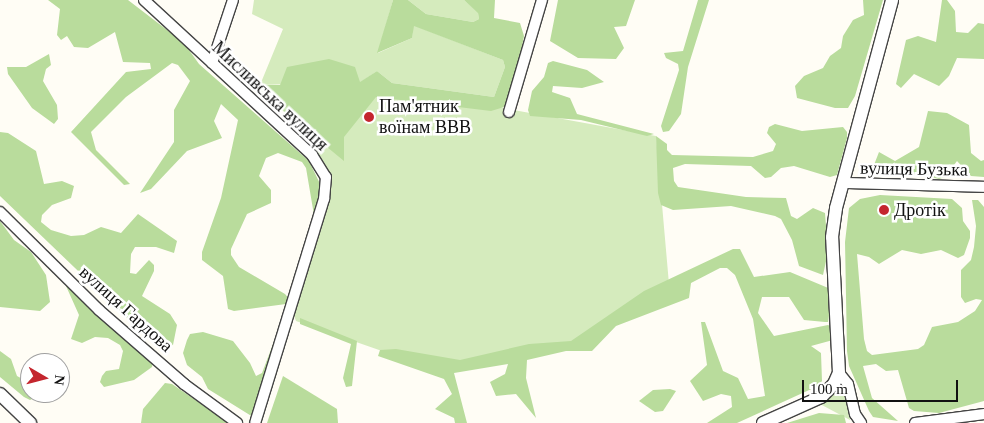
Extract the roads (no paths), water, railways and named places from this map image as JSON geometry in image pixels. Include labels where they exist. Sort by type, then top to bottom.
[{"type":"street","name":"Мисливська вулиця","points":[[144,0],[312,155],[326,177],[326,191],[255,423]]},
{"type":"street","points":[[212,63],[233,0]]},
{"type":"street","points":[[508,112],[542,0]]},
{"type":"street","points":[[763,423],[821,396],[837,379],[832,237],[843,183],[892,0]]},
{"type":"street","name":"вулиця Бузька","points":[[843,183],[984,187]]},
{"type":"street","name":"вулиця Гардова","points":[[0,212],[105,316],[184,384],[237,423]]},
{"type":"street","points":[[837,379],[848,384],[855,414],[861,423]]},
{"type":"street","points":[[0,394],[30,423]]},
{"type":"street","points":[[915,423],[984,414]]},
{"type":"place","name":"Пам'ятник воїнам ВВВ","points":[[369,117]]},
{"type":"place","name":"Дротік","points":[[884,210]]}]
